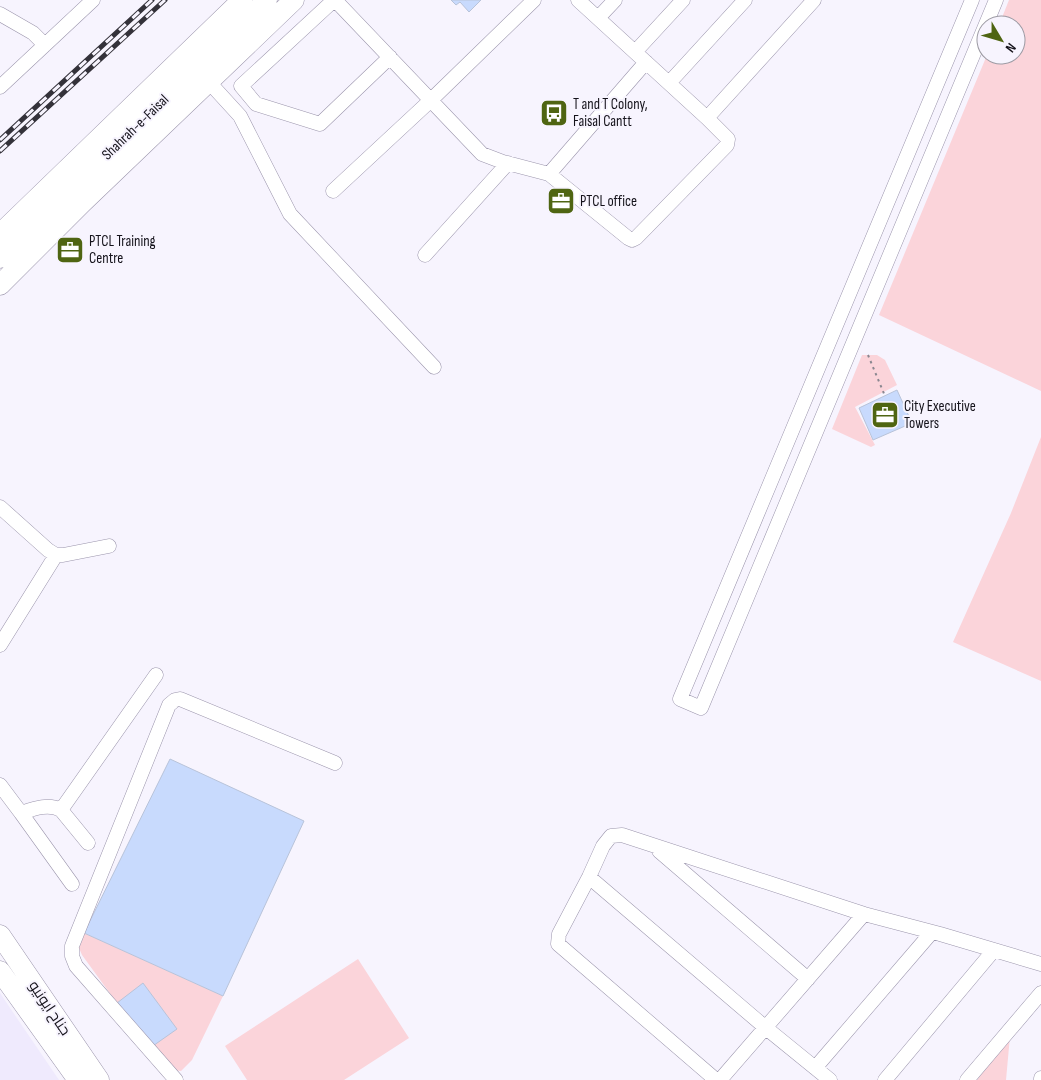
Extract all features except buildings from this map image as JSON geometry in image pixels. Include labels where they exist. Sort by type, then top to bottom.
[{"type":"highway","name":"Shahrah-e-Faisal","points":[[0,234],[242,0]]},
{"type":"highway","name":"Shahrah-e-Faisal","points":[[2,256],[266,0]]},
{"type":"highway","points":[[0,285],[82,203],[294,0]]},
{"type":"highway","name":"جناح ایونیو","points":[[0,935],[99,1080]]},
{"type":"highway","name":"جناح ایونیو","points":[[0,971],[78,1080]]},
{"type":"street","points":[[0,88],[93,0]]},
{"type":"street","points":[[390,58],[320,124],[256,104],[241,86],[335,0],[482,154],[549,174],[632,240],[728,145],[728,139],[578,0]]},
{"type":"street","points":[[333,191],[431,100],[534,0]]},
{"type":"street","points":[[598,18],[615,0]]},
{"type":"street","points":[[635,52],[683,0]]},
{"type":"street","points":[[669,83],[745,0]]},
{"type":"street","points":[[707,118],[814,0]]},
{"type":"street","points":[[972,0],[680,699],[701,708],[996,0]]},
{"type":"street","points":[[0,14],[33,33],[45,45]]},
{"type":"street","points":[[549,174],[646,62]]},
{"type":"street","points":[[208,81],[240,116],[290,214],[434,367]]},
{"type":"street","points":[[425,256],[508,163]]},
{"type":"street","points":[[894,188],[914,197]]},
{"type":"street","points":[[0,526],[5,511],[56,555],[109,546]]},
{"type":"street","points":[[748,537],[769,545]]},
{"type":"street","points":[[0,645],[56,555]]},
{"type":"street","points":[[61,810],[156,675]]},
{"type":"street","points":[[176,1080],[76,966],[72,956],[72,946],[169,705],[175,700],[180,699],[335,763]]},
{"type":"street","points":[[0,785],[72,884]]},
{"type":"street","points":[[20,813],[54,807],[61,810],[88,842]]},
{"type":"street","points":[[716,1080],[558,944],[559,934],[603,846],[611,836],[622,835],[864,914],[1041,964]]},
{"type":"street","points":[[654,846],[808,979]]},
{"type":"street","points":[[589,877],[830,1080]]},
{"type":"street","points":[[720,1080],[864,914]]},
{"type":"street","points":[[815,1068],[932,932]]},
{"type":"street","points":[[885,1080],[994,950]]},
{"type":"street","points":[[967,1080],[1041,993]]},
{"type":"path","points":[[868,355],[885,396]]},
{"type":"shaded area","points":[[1009,0],[1041,0],[1041,391],[879,315],[983,65],[1026,65],[1026,15],[1003,15]]},
{"type":"shaded area","points":[[862,355],[877,355],[885,360],[897,385],[855,407],[875,445],[871,447],[832,429]]},
{"type":"shaded area","points":[[1041,437],[1041,681],[953,642],[1011,513]]},
{"type":"shaded area","points":[[84,933],[223,996],[192,1060],[181,1071],[165,1069],[82,955],[79,948],[80,938]]},
{"type":"shaded area","points":[[358,959],[409,1038],[344,1080],[247,1080],[225,1046]]},
{"type":"shaded area","points":[[0,993],[10,1008],[59,1080],[0,1080]]},
{"type":"shaded area","points":[[1010,1036],[1006,1080],[977,1080]]},
{"type":"railway","points":[[0,140],[152,0]]},
{"type":"railway","points":[[0,151],[165,0]]},
{"type":"place","name":"T and T Colony, Faisal Cantt","points":[[554,113]]},
{"type":"place","name":"PTCL office","points":[[561,201]]},
{"type":"place","name":"PTCL Training Centre","points":[[70,250]]},
{"type":"place","name":"City Executive Towers","points":[[885,415]]}]
